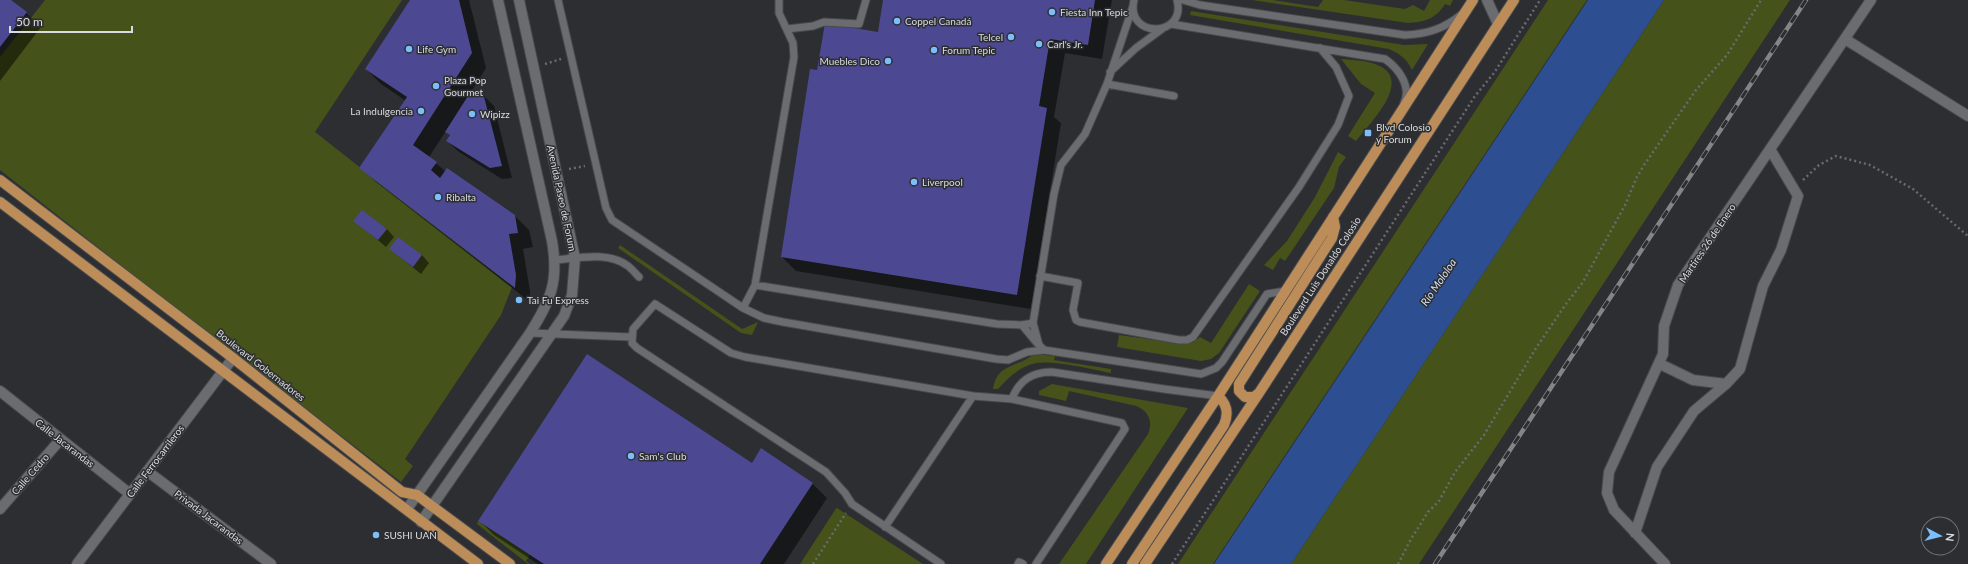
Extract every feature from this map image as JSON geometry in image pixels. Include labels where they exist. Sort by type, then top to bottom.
[{"type":"main road","name":"Boulevard Luis Donaldo Colosio","points":[[1106,564],[1218,396],[1473,0]]},
{"type":"main road","name":"Boulevard Luis Donaldo Colosio","points":[[1145,564],[1259,393],[1514,0]]},
{"type":"main road","name":"Boulevard Gobernadores","points":[[0,180],[233,358],[402,492],[417,495],[510,564]]},
{"type":"main road","points":[[0,202],[478,564]]},
{"type":"main road","points":[[1259,393],[1254,397],[1245,397],[1239,391],[1239,384],[1332,238],[1334,227],[1333,218]]},
{"type":"main road","points":[[1132,564],[1224,425],[1227,412],[1226,406],[1218,396]]},
{"type":"street","name":"Avenida Paseo de Forum","points":[[407,509],[530,333],[547,307],[553,291],[555,260],[498,0]]},
{"type":"street","name":"Avenida Paseo de Forum","points":[[421,522],[564,316],[572,295],[575,258],[519,0]]},
{"type":"street","points":[[1487,0],[1498,24]]},
{"type":"street","name":"Martires 26 de Enero","points":[[1665,564],[1614,510],[1607,493],[1609,472],[1660,364],[1663,354],[1664,326],[1678,285],[1871,0]]},
{"type":"street","points":[[1844,39],[1968,116]]},
{"type":"street","points":[[1635,533],[1657,467],[1694,411],[1726,384],[1740,369],[1762,286],[1781,250],[1798,196],[1770,149]]},
{"type":"street","name":"Calle Ferrocarrileros","points":[[77,564],[233,358]]},
{"type":"street","points":[[1660,364],[1693,380],[1726,384]]},
{"type":"street","name":"Calle Jacarandas","points":[[0,391],[130,494]]},
{"type":"street","name":"Calle Cedro","points":[[0,509],[60,440]]},
{"type":"street","name":"Privada Jacarandas","points":[[147,471],[271,564]]},
{"type":"lane","points":[[558,0],[597,163],[606,208],[612,220],[743,308],[764,318],[996,359],[1008,360],[1028,352],[1044,350],[1192,374],[1208,372],[1222,362],[1267,294],[1285,291]]},
{"type":"lane","points":[[743,308],[755,285],[794,57],[793,42],[779,13],[778,0]]},
{"type":"lane","points":[[787,29],[813,26],[824,22],[859,24],[866,0]]},
{"type":"lane","points":[[1171,24],[1178,12],[1177,0]]},
{"type":"lane","points":[[1183,0],[1207,6],[1404,35],[1425,34],[1444,27],[1461,15],[1473,0]]},
{"type":"lane","points":[[1133,3],[1135,16],[1140,24],[1153,29],[1162,28]]},
{"type":"lane","points":[[1038,345],[1033,323],[1055,188],[1061,165],[1085,134],[1107,84],[1133,3]]},
{"type":"lane","points":[[1110,72],[1136,48],[1162,28],[1171,24],[1385,59],[1394,65],[1402,75],[1406,87],[1406,100],[1399,114]]},
{"type":"lane","points":[[1040,276],[1078,282],[1073,310],[1076,320],[1080,322],[1179,340],[1187,340],[1193,337],[1299,187],[1338,125],[1349,96],[1336,68],[1320,48]]},
{"type":"lane","points":[[1107,84],[1174,96]]},
{"type":"lane","points":[[555,260],[595,256],[612,258],[627,266],[639,277]]},
{"type":"lane","points":[[755,285],[997,324],[1022,325],[1033,323]]},
{"type":"lane","points":[[941,564],[852,504],[845,492],[826,472],[637,348],[632,343],[631,337],[633,329],[655,304],[731,352],[745,357],[973,396],[1012,399],[1122,423],[1125,429],[1036,564]]},
{"type":"lane","points":[[1022,325],[1038,345],[1044,350]]},
{"type":"lane","points":[[530,333],[631,337]]},
{"type":"lane","points":[[1012,399],[1021,382],[1030,375],[1041,372],[1052,372],[1218,396]]},
{"type":"lane","points":[[885,527],[973,396]]},
{"type":"lane","points":[[1018,564],[1020,562],[1023,564]]},
{"type":"path","points":[[1172,564],[1466,109],[1494,73],[1540,0]]},
{"type":"path","points":[[1398,564],[1411,539],[1428,512],[1439,501],[1455,472],[1484,435],[1536,348],[1583,282],[1625,206],[1637,177],[1644,165],[1696,90],[1727,55],[1761,0]]},
{"type":"path","points":[[534,67],[571,56]]},
{"type":"path","points":[[1798,196],[1804,178],[1819,165],[1836,156],[1870,165],[1913,189],[1968,236]]},
{"type":"path","points":[[556,172],[597,163]]},
{"type":"path","points":[[813,564],[852,504]]},
{"type":"green space","points":[[45,0],[402,0],[315,132],[512,287],[501,315],[405,459],[413,466],[401,482],[175,308],[0,170],[0,57]]},
{"type":"green space","points":[[1252,0],[1273,0],[1318,7],[1323,0],[1344,0],[1405,9],[1413,5],[1424,11],[1430,0],[1453,0],[1450,6],[1445,4],[1438,13],[1429,19],[1408,23]]},
{"type":"green space","points":[[1548,0],[1587,0],[1213,564],[1178,564]]},
{"type":"green space","points":[[1664,0],[1790,0],[1419,564],[1291,564]]},
{"type":"green space","points":[[1191,11],[1404,45],[1428,44],[1412,70],[1403,57],[1389,49],[1190,15]]},
{"type":"green space","points":[[1341,59],[1363,61],[1375,64],[1387,71],[1391,79],[1391,90],[1386,101],[1356,141],[1348,136],[1375,93],[1361,84]]},
{"type":"green space","points":[[1338,152],[1346,157],[1339,167],[1334,188],[1285,261],[1280,258],[1273,270],[1264,265],[1287,241],[1315,197]]},
{"type":"green space","points":[[620,245],[742,329],[758,322],[752,335],[741,333],[618,248]]},
{"type":"green space","points":[[1249,284],[1260,291],[1219,353],[1211,359],[1201,361],[1117,347],[1119,335],[1185,344],[1193,342],[1200,337],[1211,343]]},
{"type":"green space","points":[[1035,354],[1055,356],[1054,360],[1111,369],[1111,373],[1062,364],[1044,362],[1036,363],[1020,370],[1010,377],[998,389],[993,389],[994,383],[1001,372]]},
{"type":"green space","points":[[1052,384],[1188,408],[1086,564],[1059,564],[1148,434],[1150,421],[1147,414],[1136,406],[1069,391],[1066,401],[1039,395],[1039,391]]},
{"type":"green space","points":[[837,508],[923,564],[800,564]]},
{"type":"green space","points":[[478,521],[530,555],[526,561],[530,564],[528,564],[477,524]]},
{"type":"water","name":"Río Mololoa","points":[[1588,0],[1664,0],[1291,564],[1214,564]]},
{"type":"building","points":[[0,0],[11,0],[27,12],[0,47]]},
{"type":"building","points":[[410,0],[459,0],[472,53],[413,145],[437,162],[431,170],[440,178],[447,168],[515,215],[518,233],[509,234],[516,275],[515,288],[359,168],[407,97],[365,69]]},
{"type":"building","name":"Liverpool","points":[[883,0],[1095,0],[1088,45],[1050,39],[1039,106],[1047,108],[1017,295],[781,257],[810,69],[817,70],[825,23],[878,32]]},
{"type":"building","name":"Wipizz","points":[[483,93],[502,166],[490,168],[446,141],[450,135],[445,132],[468,96]]},
{"type":"building","points":[[362,210],[387,229],[378,240],[353,221]]},
{"type":"building","points":[[398,237],[422,255],[413,267],[389,249]]},
{"type":"building","name":"Sam's Club","points":[[587,354],[752,463],[761,448],[813,483],[760,564],[544,564],[478,521]]},
{"type":"railway","points":[[1435,564],[1806,0]]},
{"type":"place","name":"Fiesta Inn Tepic","points":[[1052,12]]},
{"type":"place","name":"Coppel Canadá","points":[[897,21]]},
{"type":"place","name":"Telcel","points":[[1011,37]]},
{"type":"place","name":"Carl's Jr.","points":[[1039,44]]},
{"type":"place","name":"Life Gym","points":[[409,49]]},
{"type":"place","name":"Forum Tepic","points":[[934,50]]},
{"type":"place","name":"Muebles Dico","points":[[888,61]]},
{"type":"place","name":"Plaza Pop Gourmet","points":[[436,86]]},
{"type":"place","name":"La Indulgencia","points":[[421,111]]},
{"type":"place","name":"Wipizz","points":[[472,114]]},
{"type":"place","name":"Blvd Colosio y Forum","points":[[1368,133]]},
{"type":"place","name":"Liverpool","points":[[914,182]]},
{"type":"place","name":"Ribalta","points":[[438,197]]},
{"type":"place","name":"Tai Fu Express","points":[[519,300]]},
{"type":"place","name":"Sam's Club","points":[[631,456]]},
{"type":"place","name":"SUSHI UAN","points":[[376,535]]}]
